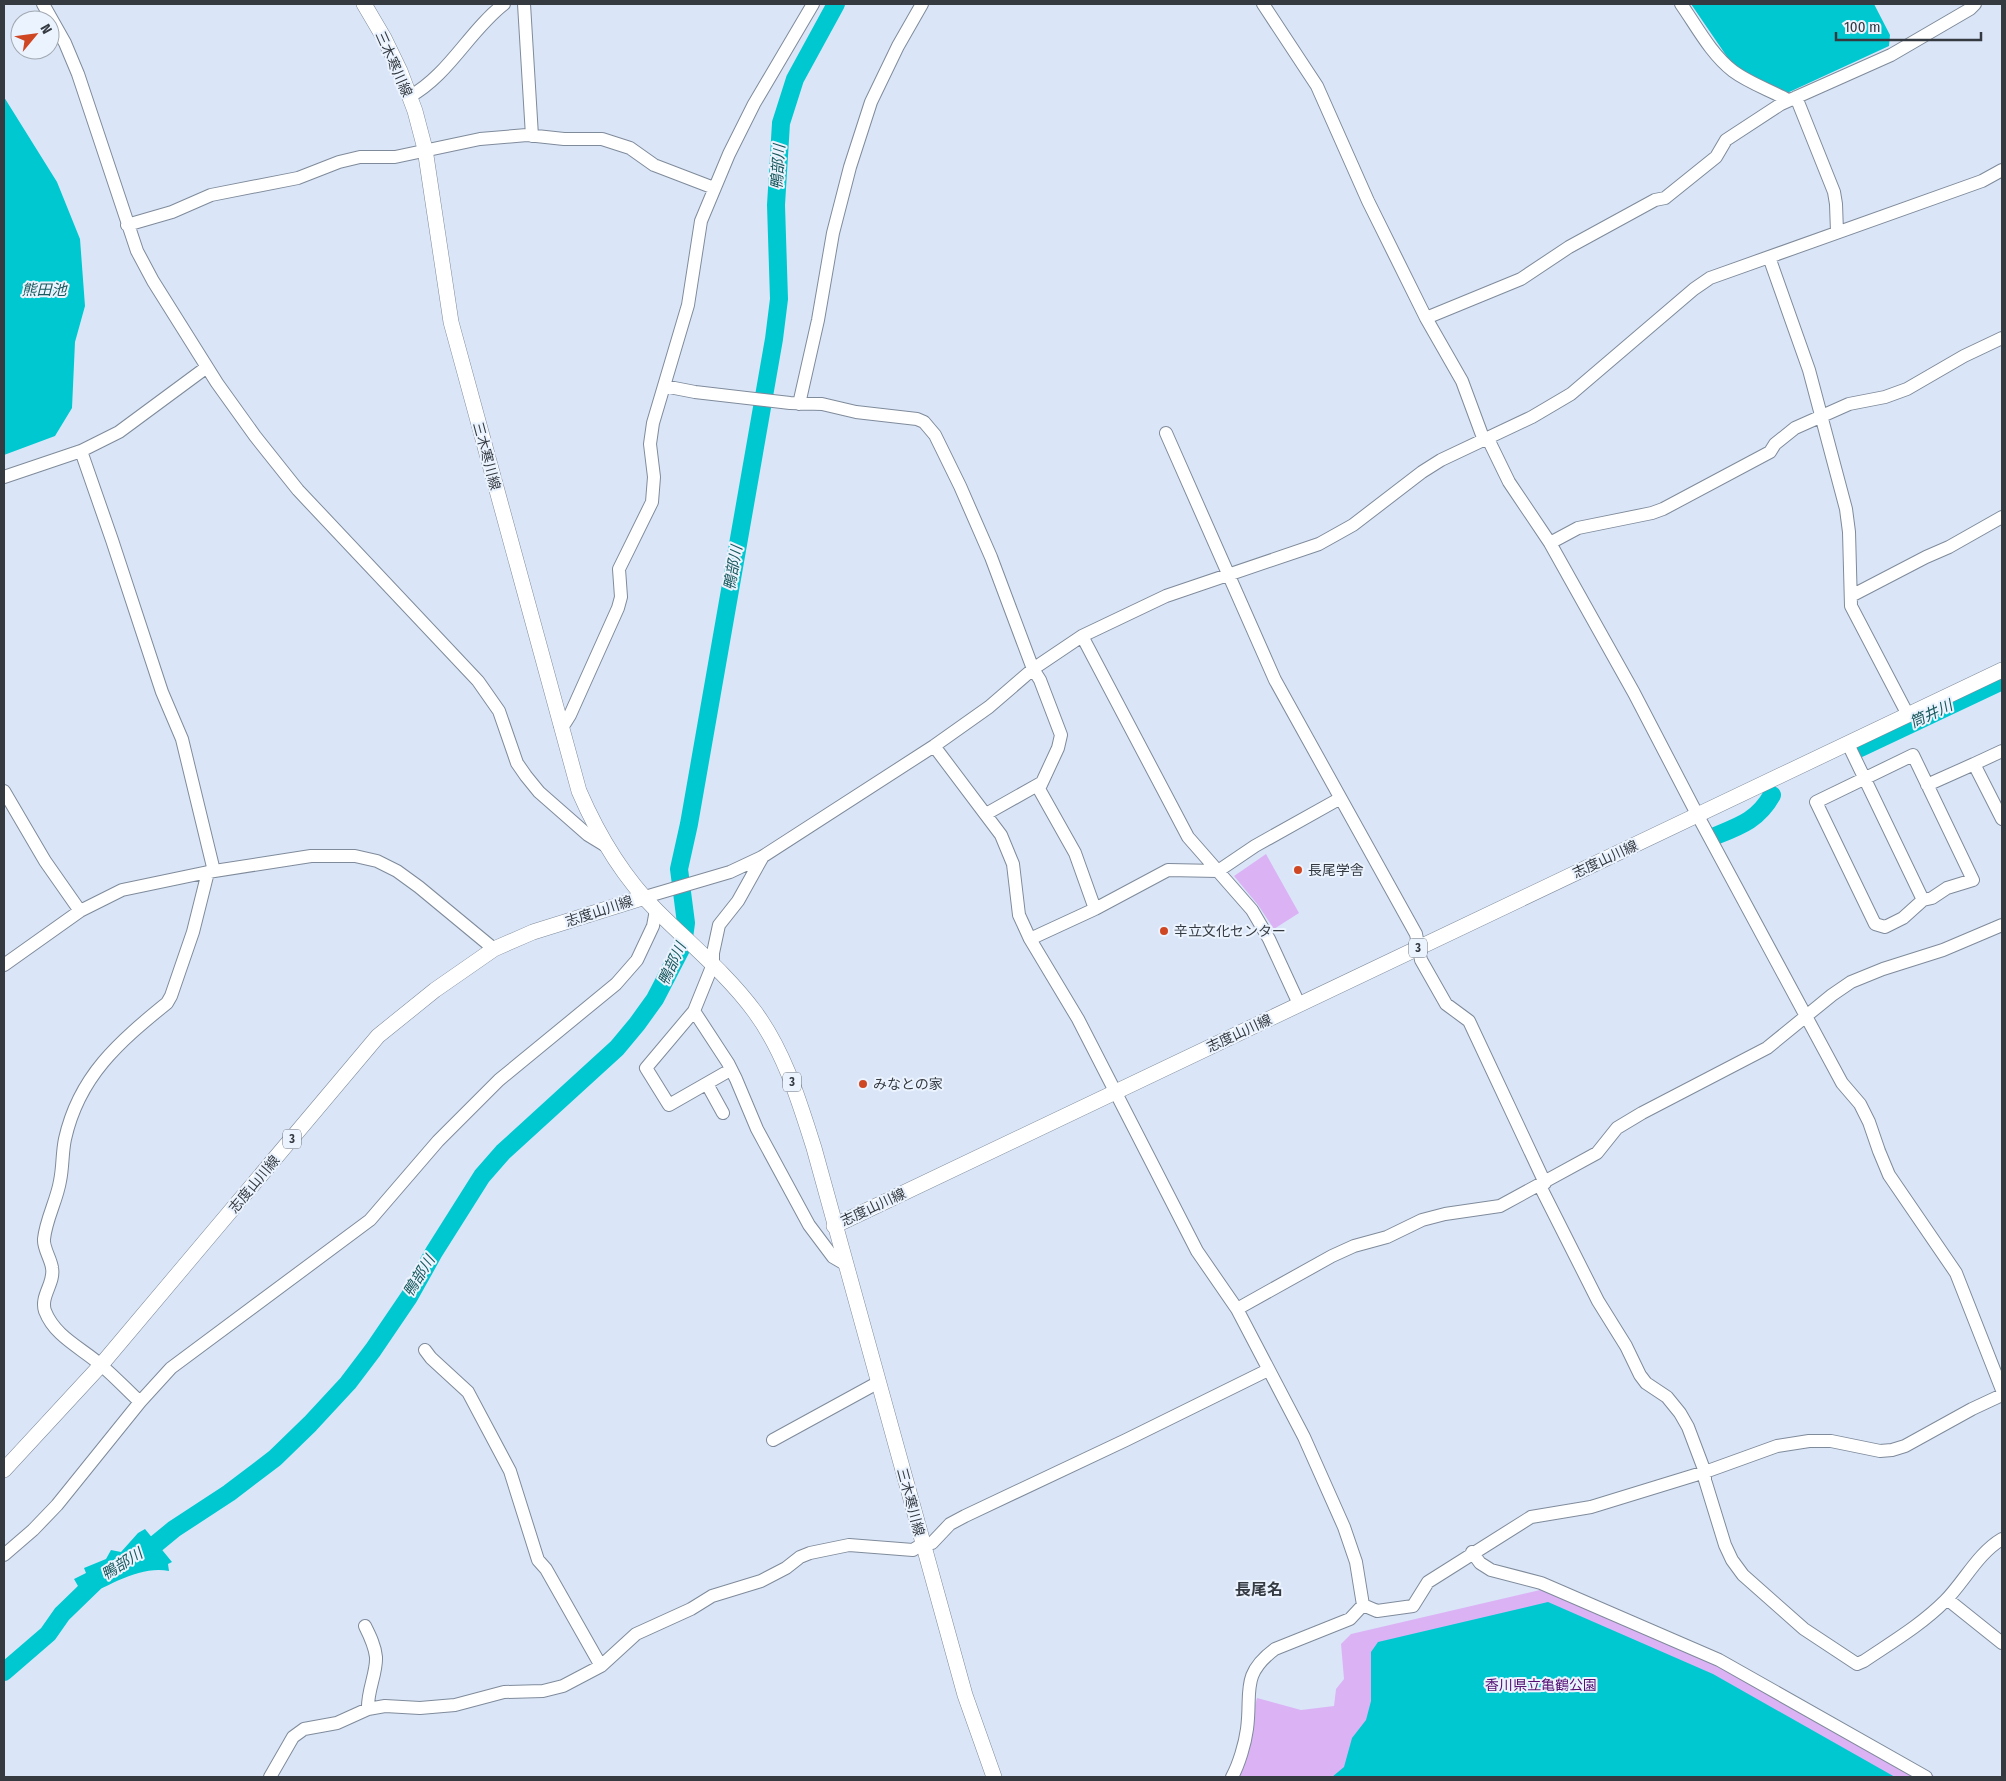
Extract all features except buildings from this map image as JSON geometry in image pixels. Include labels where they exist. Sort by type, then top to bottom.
[{"type":"main road","name":"三木寒川線","points":[[364,4],[384,38],[409,96],[425,149],[451,322],[579,791],[606,846],[645,897]]},
{"type":"main road","name":"志度山川線","points":[[4,1470],[101,1365],[378,1036],[435,990],[494,950],[533,932],[645,897],[657,911],[711,962],[756,1013],[784,1063],[796,1092],[814,1148],[834,1226],[2002,670]]},
{"type":"main road","name":"三木寒川線","points":[[834,1226],[965,1695],[994,1777]]},
{"type":"street","points":[[43,4],[78,74],[137,251],[153,281],[207,367],[254,436],[298,490],[478,681],[499,711],[517,763],[539,792],[588,836],[606,846]]},
{"type":"street","points":[[409,96],[422,89],[440,74],[478,26],[504,4]]},
{"type":"street","points":[[524,4],[532,136]]},
{"type":"street","points":[[560,726],[567,720],[618,608],[621,596],[620,569],[652,502],[654,477],[650,444],[651,435],[688,305],[701,220],[754,104],[813,4]]},
{"type":"street","points":[[795,403],[818,320],[832,233],[850,167],[871,102],[898,46],[922,4]]},
{"type":"street","points":[[1263,4],[1317,86],[1351,168],[1426,318],[1462,381],[1473,406],[1482,435],[1490,443],[1509,482],[1550,543],[1634,693],[1842,1083],[1860,1104],[1869,1122],[1889,1176],[1956,1273],[2002,1390]]},
{"type":"street","points":[[1681,4],[1715,54],[1723,62],[1735,72],[1792,99],[1834,192],[1837,232]]},
{"type":"street","points":[[1426,318],[1521,279],[1569,247],[1656,200],[1665,198],[1716,157],[1726,140],[1792,99],[1891,55],[1975,4]]},
{"type":"street","points":[[127,225],[172,212],[211,195],[298,178],[346,160],[360,157],[395,157],[425,149],[480,139],[532,136],[564,139],[602,139],[630,148],[654,165],[714,188]]},
{"type":"street","points":[[645,897],[716,876],[748,865],[762,857],[934,746],[989,707],[1033,669],[1082,636],[1166,596],[1319,544],[1353,525],[1440,460],[1532,417],[1571,394],[1702,283],[1719,274],[1982,181],[2002,170]]},
{"type":"street","points":[[1769,257],[1809,370],[1846,509],[1849,532],[1851,606],[1908,715]]},
{"type":"street","points":[[1550,543],[1578,528],[1664,509],[1770,452],[1775,444],[1795,428],[1849,404],[1907,389],[1964,356],[2002,338]]},
{"type":"street","points":[[4,477],[81,452],[126,427],[207,367]]},
{"type":"street","points":[[664,386],[730,396],[822,404],[856,412],[917,419],[929,426],[960,486],[991,557],[1033,669],[1040,680],[1061,736],[1058,748],[1039,789],[1075,853],[1095,909]]},
{"type":"street","points":[[1166,433],[1275,680],[1416,934],[1421,960],[1446,1004],[1469,1021],[1577,1262],[1598,1301],[1626,1346],[1640,1375],[1646,1383],[1667,1397],[1688,1427],[1704,1472],[1724,1545],[1743,1575],[1804,1629],[1857,1664],[1928,1618],[1947,1599],[1989,1548],[2002,1539]]},
{"type":"street","points":[[81,452],[162,692],[182,739],[211,871],[171,996],[166,1003],[128,1034],[104,1060],[90,1079],[76,1107],[65,1140],[60,1182],[43,1241],[53,1268],[52,1278],[43,1300],[45,1312],[58,1333],[101,1365],[140,1402]]},
{"type":"street","points":[[1851,596],[1926,556],[1949,547],[2002,517]]},
{"type":"street","points":[[1082,636],[1188,837],[1252,910],[1269,939],[1299,1004]]},
{"type":"street","points":[[1848,744],[1923,900]]},
{"type":"street","points":[[934,746],[1001,836],[1013,864],[1019,915],[1030,939],[1078,1019],[1196,1251],[1237,1309],[1304,1437],[1344,1527],[1356,1562],[1363,1606]]},
{"type":"street","points":[[1927,785],[2002,751]]},
{"type":"street","points":[[1913,754],[1927,785],[1973,880],[1947,888],[1932,898],[1923,900],[1903,918],[1885,927],[1875,924],[1816,802],[1913,754]]},
{"type":"street","points":[[1974,764],[2002,819]]},
{"type":"street","points":[[986,814],[1040,784]]},
{"type":"street","points":[[4,791],[45,861],[80,911]]},
{"type":"street","points":[[1030,939],[1095,909],[1168,870],[1218,871],[1255,846],[1339,798]]},
{"type":"street","points":[[4,965],[80,911],[122,890],[211,871],[311,856],[355,856],[397,871],[494,950]]},
{"type":"street","points":[[725,1073],[669,1105],[646,1068],[694,1011],[711,962],[719,925],[738,901],[762,857]]},
{"type":"street","points":[[4,1555],[33,1530],[57,1505],[140,1402],[171,1368],[360,1228],[380,1210],[422,1159],[499,1080],[616,984],[641,953],[654,926],[657,911]]},
{"type":"street","points":[[1237,1309],[1332,1256],[1354,1246],[1386,1237],[1430,1218],[1500,1206],[1597,1153],[1617,1128],[1642,1113],[1760,1053],[1851,982],[1883,969],[1943,950],[2002,925]]},
{"type":"street","points":[[694,1011],[732,1071],[757,1129],[809,1225],[833,1257],[845,1264]]},
{"type":"street","points":[[707,1084],[723,1113]]},
{"type":"street","points":[[425,1350],[431,1358],[468,1392],[510,1471],[538,1560],[550,1576],[601,1666]]},
{"type":"street","points":[[270,1777],[293,1737],[304,1729],[337,1723],[368,1709],[385,1706],[420,1708],[455,1705],[504,1692],[543,1691],[563,1686],[601,1666],[636,1634],[691,1609],[712,1596],[761,1581],[810,1553],[849,1545],[913,1550],[922,1544],[932,1543],[950,1524],[965,1516],[1268,1370]]},
{"type":"street","points":[[773,1440],[879,1382]]},
{"type":"street","points":[[1363,1606],[1377,1611],[1413,1606],[1428,1582],[1472,1552],[1531,1516],[1591,1507],[1704,1472],[1766,1449],[1809,1441],[1831,1442],[1880,1451],[1892,1450],[1905,1446],[1964,1413],[2002,1395]]},
{"type":"street","points":[[1472,1552],[1480,1563],[1492,1570],[1541,1582],[1719,1660],[1926,1777]]},
{"type":"street","points":[[1947,1599],[2002,1643]]},
{"type":"street","points":[[1232,1777],[1247,1729],[1248,1689],[1253,1670],[1265,1656],[1275,1649],[1350,1620],[1363,1606]]},
{"type":"street","points":[[366,1626],[375,1647],[376,1659],[370,1684],[368,1709]]},
{"type":"green space","points":[[1266,854],[1299,913],[1274,929],[1258,905],[1234,876]]},
{"type":"green space","name":"香川県立亀鶴公園","points":[[1540,1590],[1558,1592],[1828,1718],[1936,1777],[1235,1777],[1257,1698],[1301,1710],[1334,1706],[1336,1689],[1344,1679],[1341,1644],[1351,1634]]},
{"type":"water","points":[[1691,4],[1874,4],[1890,35],[1889,46],[1785,94],[1732,64]]},
{"type":"water","name":"熊田池","points":[[4,97],[57,182],[80,239],[85,306],[75,342],[72,408],[55,436],[4,455]]},
{"type":"water","points":[[145,1529],[172,1562],[168,1564],[169,1571],[158,1570],[135,1574],[81,1598],[75,1598],[78,1586],[74,1579],[86,1573],[84,1568],[106,1559],[111,1550],[121,1552],[138,1533]]},
{"type":"water","name":"香川県立亀鶴公園","points":[[1548,1602],[1713,1674],[1895,1777],[1332,1777],[1344,1767],[1352,1738],[1366,1720],[1371,1701],[1371,1652],[1378,1642]]},
{"type":"waterway","name":"鴨部川","points":[[136,1555],[157,1543],[174,1529],[229,1493],[275,1458],[348,1383],[409,1297],[434,1252],[482,1176],[503,1152],[617,1048],[655,999],[683,945],[686,923],[679,869],[689,824],[774,339],[779,299],[776,205],[781,123],[795,79],[836,4]]},
{"type":"waterway","name":"筒井川","points":[[1860,748],[2002,681]]},
{"type":"waterway","name":"筒井川","points":[[1715,836],[1748,821],[1761,811],[1772,795]]},
{"type":"waterway","name":"鴨部川","points":[[4,1672],[48,1634],[62,1614],[94,1583]]},
{"type":"place","name":"長尾学舎","points":[[1298,870]]},
{"type":"place","name":"辛立文化センター","points":[[1164,931]]},
{"type":"place","name":"みなとの家","points":[[863,1084]]},
{"type":"district","name":"長尾名","points":[[1259,1589]]}]
